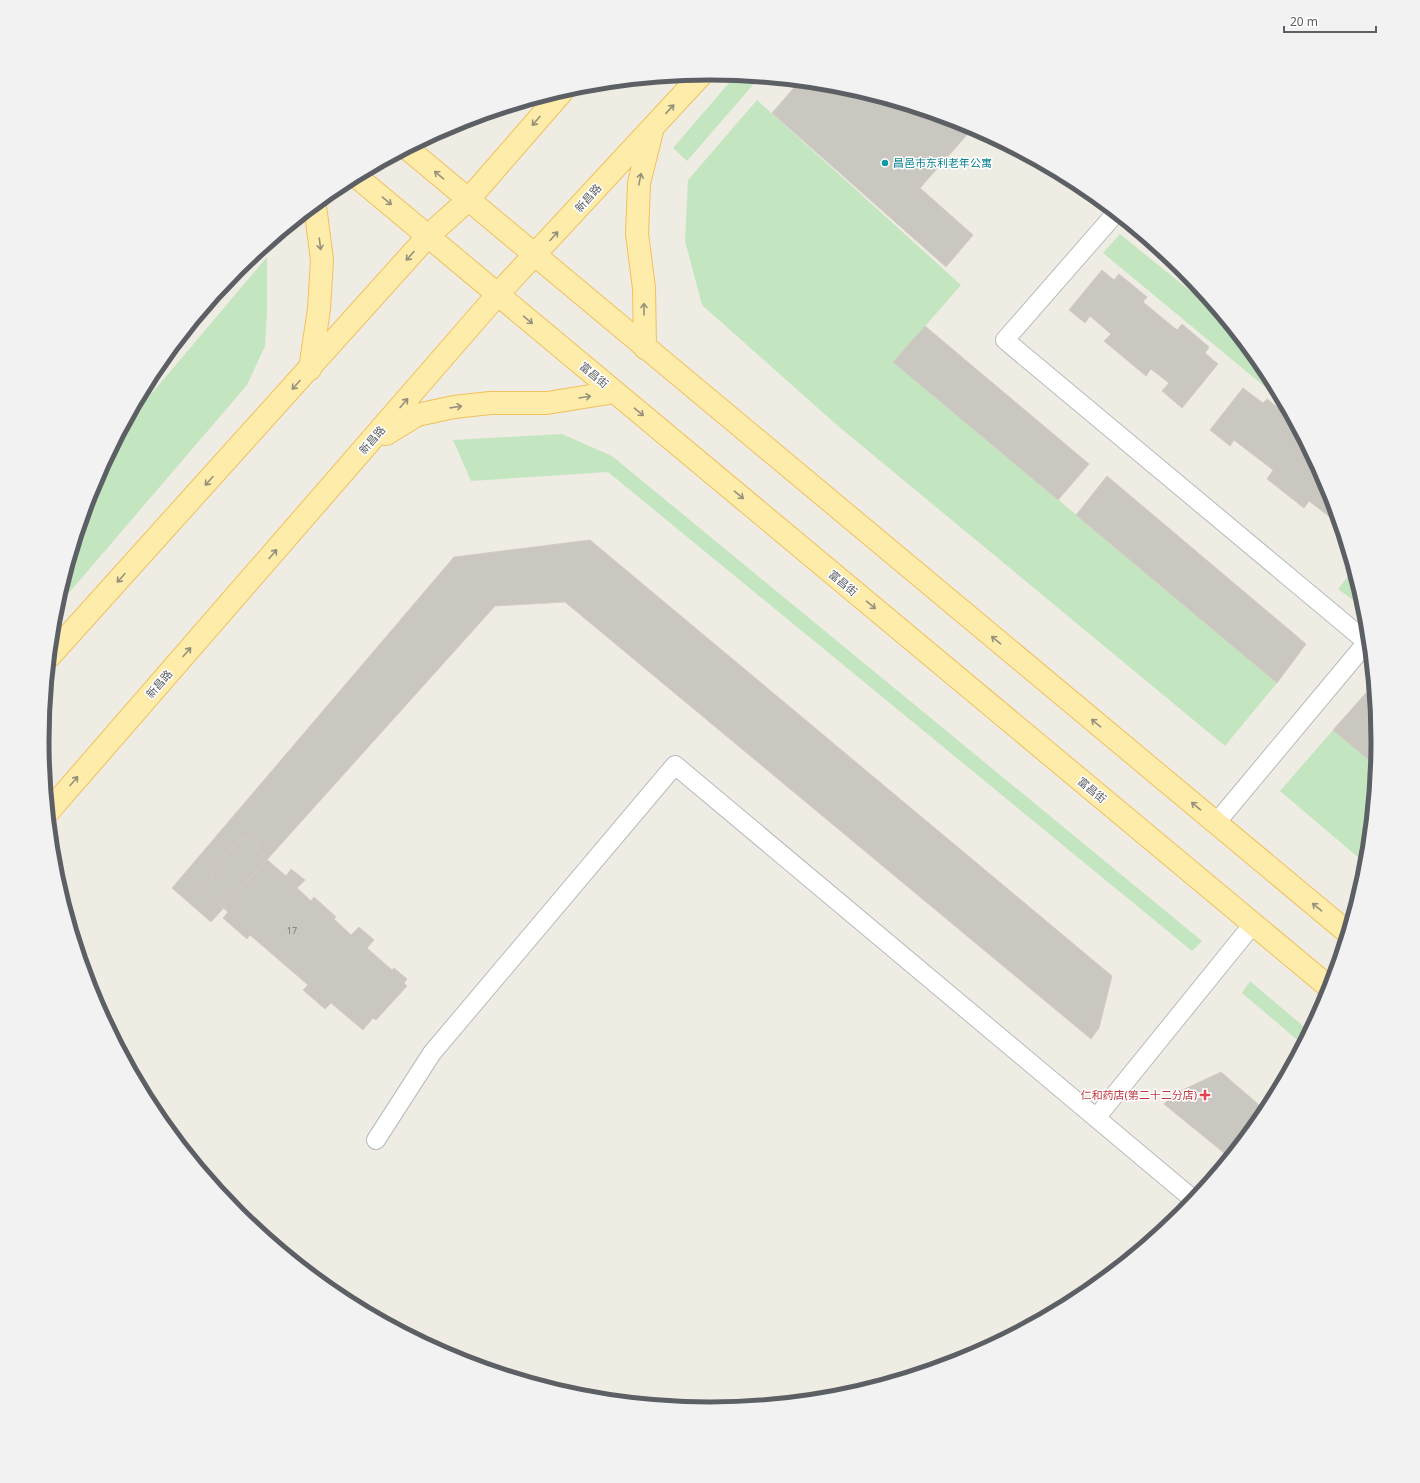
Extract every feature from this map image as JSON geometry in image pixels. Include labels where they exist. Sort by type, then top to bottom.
[{"type":"main road","name":"新昌路","points":[[53,807],[498,294],[536,256],[696,81]]},
{"type":"main road","points":[[56,649],[310,369],[428,236],[468,200],[556,99]]},
{"type":"main road","points":[[645,348],[644,288],[637,234],[639,183],[652,128]]},
{"type":"main road","points":[[412,152],[1343,929]]},
{"type":"main road","name":"富昌街","points":[[362,180],[1325,984]]},
{"type":"main road","points":[[310,369],[319,309],[322,260],[316,211]]},
{"type":"main road","points":[[369,443],[417,415],[483,404],[547,403],[615,392]]},
{"type":"lane","points":[[1112,217],[1005,340],[1362,637]]},
{"type":"lane","points":[[1216,823],[1364,647]]},
{"type":"lane","points":[[376,1140],[432,1054],[675,766],[1189,1196]]},
{"type":"lane","points":[[1096,1118],[1253,924]]},
{"type":"green space","points":[[731,81],[755,82],[687,161],[673,148]]},
{"type":"green space","points":[[757,100],[961,285],[894,362],[1277,683],[1225,746],[838,426],[702,305],[685,241],[688,180]]},
{"type":"green space","points":[[1120,234],[1201,300],[1234,339],[1260,374],[1270,391],[1103,253]]},
{"type":"green space","points":[[267,257],[267,313],[265,346],[247,385],[66,597],[84,529],[99,489],[117,449],[141,406]]},
{"type":"green space","points":[[562,434],[612,456],[1202,941],[1192,951],[608,472],[471,481],[453,440]]},
{"type":"green space","points":[[1349,575],[1355,602],[1338,589]]},
{"type":"green space","points":[[1333,730],[1371,761],[1370,785],[1360,859],[1280,791]]},
{"type":"green space","points":[[1250,981],[1306,1028],[1299,1041],[1242,993]]},
{"type":"building","name":"昌邑市东利老年公寓","points":[[796,86],[839,93],[881,103],[922,116],[968,133],[920,188],[973,235],[946,267],[772,113]]},
{"type":"building","points":[[1102,270],[1114,280],[1119,274],[1147,297],[1143,302],[1177,330],[1182,324],[1209,347],[1205,353],[1218,364],[1182,408],[1162,391],[1169,383],[1151,369],[1146,376],[1104,341],[1111,334],[1090,316],[1085,323],[1069,310]]},
{"type":"building","points":[[925,326],[1089,464],[1058,500],[893,362]]},
{"type":"building","points":[[1243,388],[1263,403],[1267,399],[1282,411],[1303,449],[1332,519],[1309,501],[1304,508],[1267,479],[1273,470],[1234,440],[1230,446],[1210,430]]},
{"type":"building","points":[[1107,476],[1306,644],[1277,683],[1076,515]]},
{"type":"building","points":[[590,540],[1112,976],[1099,1028],[1091,1039],[565,602],[495,606],[211,922],[172,888],[454,557]]},
{"type":"building","points":[[1366,693],[1370,696],[1371,761],[1333,730]]},
{"type":"building","points":[[248,836],[260,846],[257,851],[286,876],[291,869],[305,880],[297,888],[311,901],[314,897],[336,917],[334,919],[351,935],[359,927],[374,940],[367,948],[392,970],[394,968],[407,979],[404,983],[407,986],[376,1020],[373,1018],[363,1030],[331,1003],[325,1009],[303,990],[308,985],[250,935],[247,939],[223,918],[228,912],[202,889],[213,877],[210,874],[241,837],[245,840]]},
{"type":"building","points":[[1221,1072],[1261,1107],[1226,1154],[1164,1104],[1174,1094]]},
{"type":"place","name":"昌邑市东利老年公寓","points":[[885,163]]},
{"type":"place","name":"仁和药店(第二十二分店)","points":[[1205,1095]]}]
